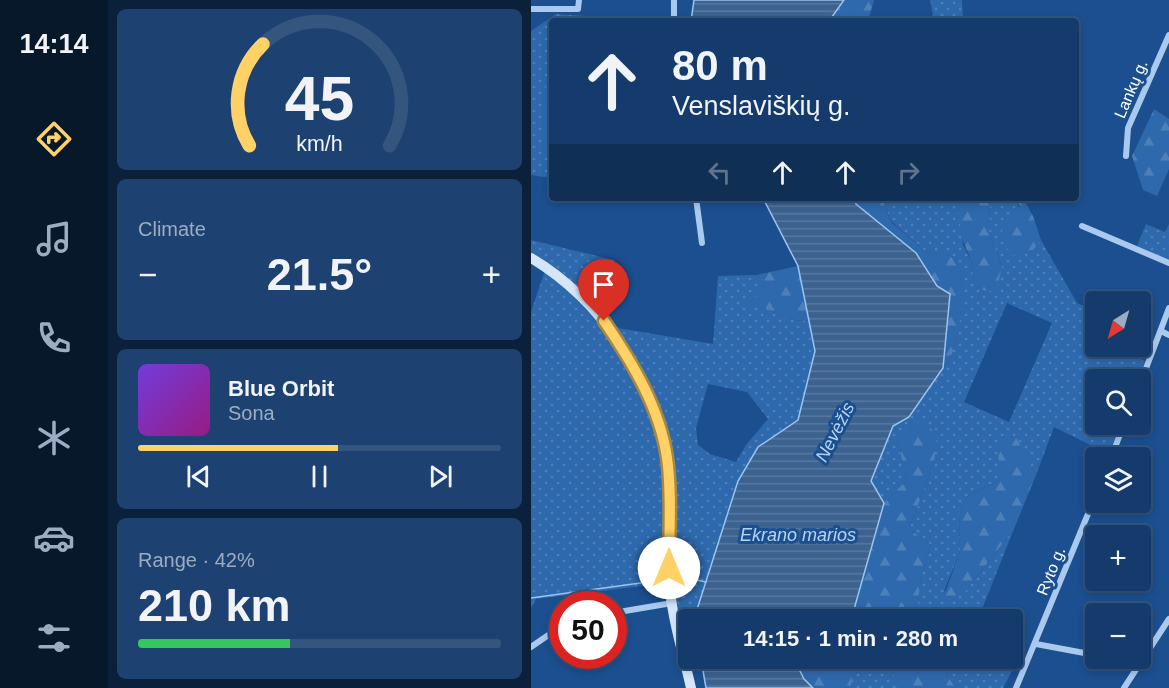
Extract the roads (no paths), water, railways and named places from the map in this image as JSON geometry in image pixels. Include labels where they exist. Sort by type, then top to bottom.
[{"type":"main road","points":[[531,258],[572,286],[604,321],[623,349],[658,418],[668,460],[672,603],[691,688]]},
{"type":"street","points":[[531,9],[578,9],[579,0]]},
{"type":"street","points":[[673,18],[674,0]]},
{"type":"street","name":"Lankų g.","points":[[1126,156],[1128,128],[1169,34]]},
{"type":"street","points":[[696,201],[702,243]]},
{"type":"street","points":[[1082,226],[1169,263]]},
{"type":"street","points":[[1146,369],[1169,308]]},
{"type":"street","points":[[1161,332],[1169,335]]},
{"type":"street","name":"Ryto g.","points":[[1016,688],[1037,644],[1089,513]]},
{"type":"street","points":[[627,611],[672,603]]},
{"type":"street","points":[[1151,645],[1169,619]]},
{"type":"street","points":[[531,647],[549,635]]},
{"type":"street","points":[[1037,644],[1085,653]]},
{"type":"street","points":[[1124,688],[1135,669]]},
{"type":"water","points":[[694,0],[844,0],[831,18],[691,18]]},
{"type":"water","name":"Ekrano marios","points":[[765,201],[855,201],[916,253],[937,286],[950,294],[943,368],[909,417],[893,426],[871,481],[884,503],[854,609],[697,609],[738,481],[758,447],[798,420],[815,351],[798,266]]},
{"type":"water","points":[[703,669],[799,669],[804,679],[813,688],[706,688]]},
{"type":"waterway","points":[[692,579],[706,582]]},
{"type":"waterway","points":[[531,598],[655,581]]},
{"type":"water label","name":"Nevėžis","points":[[835,432]]}]
